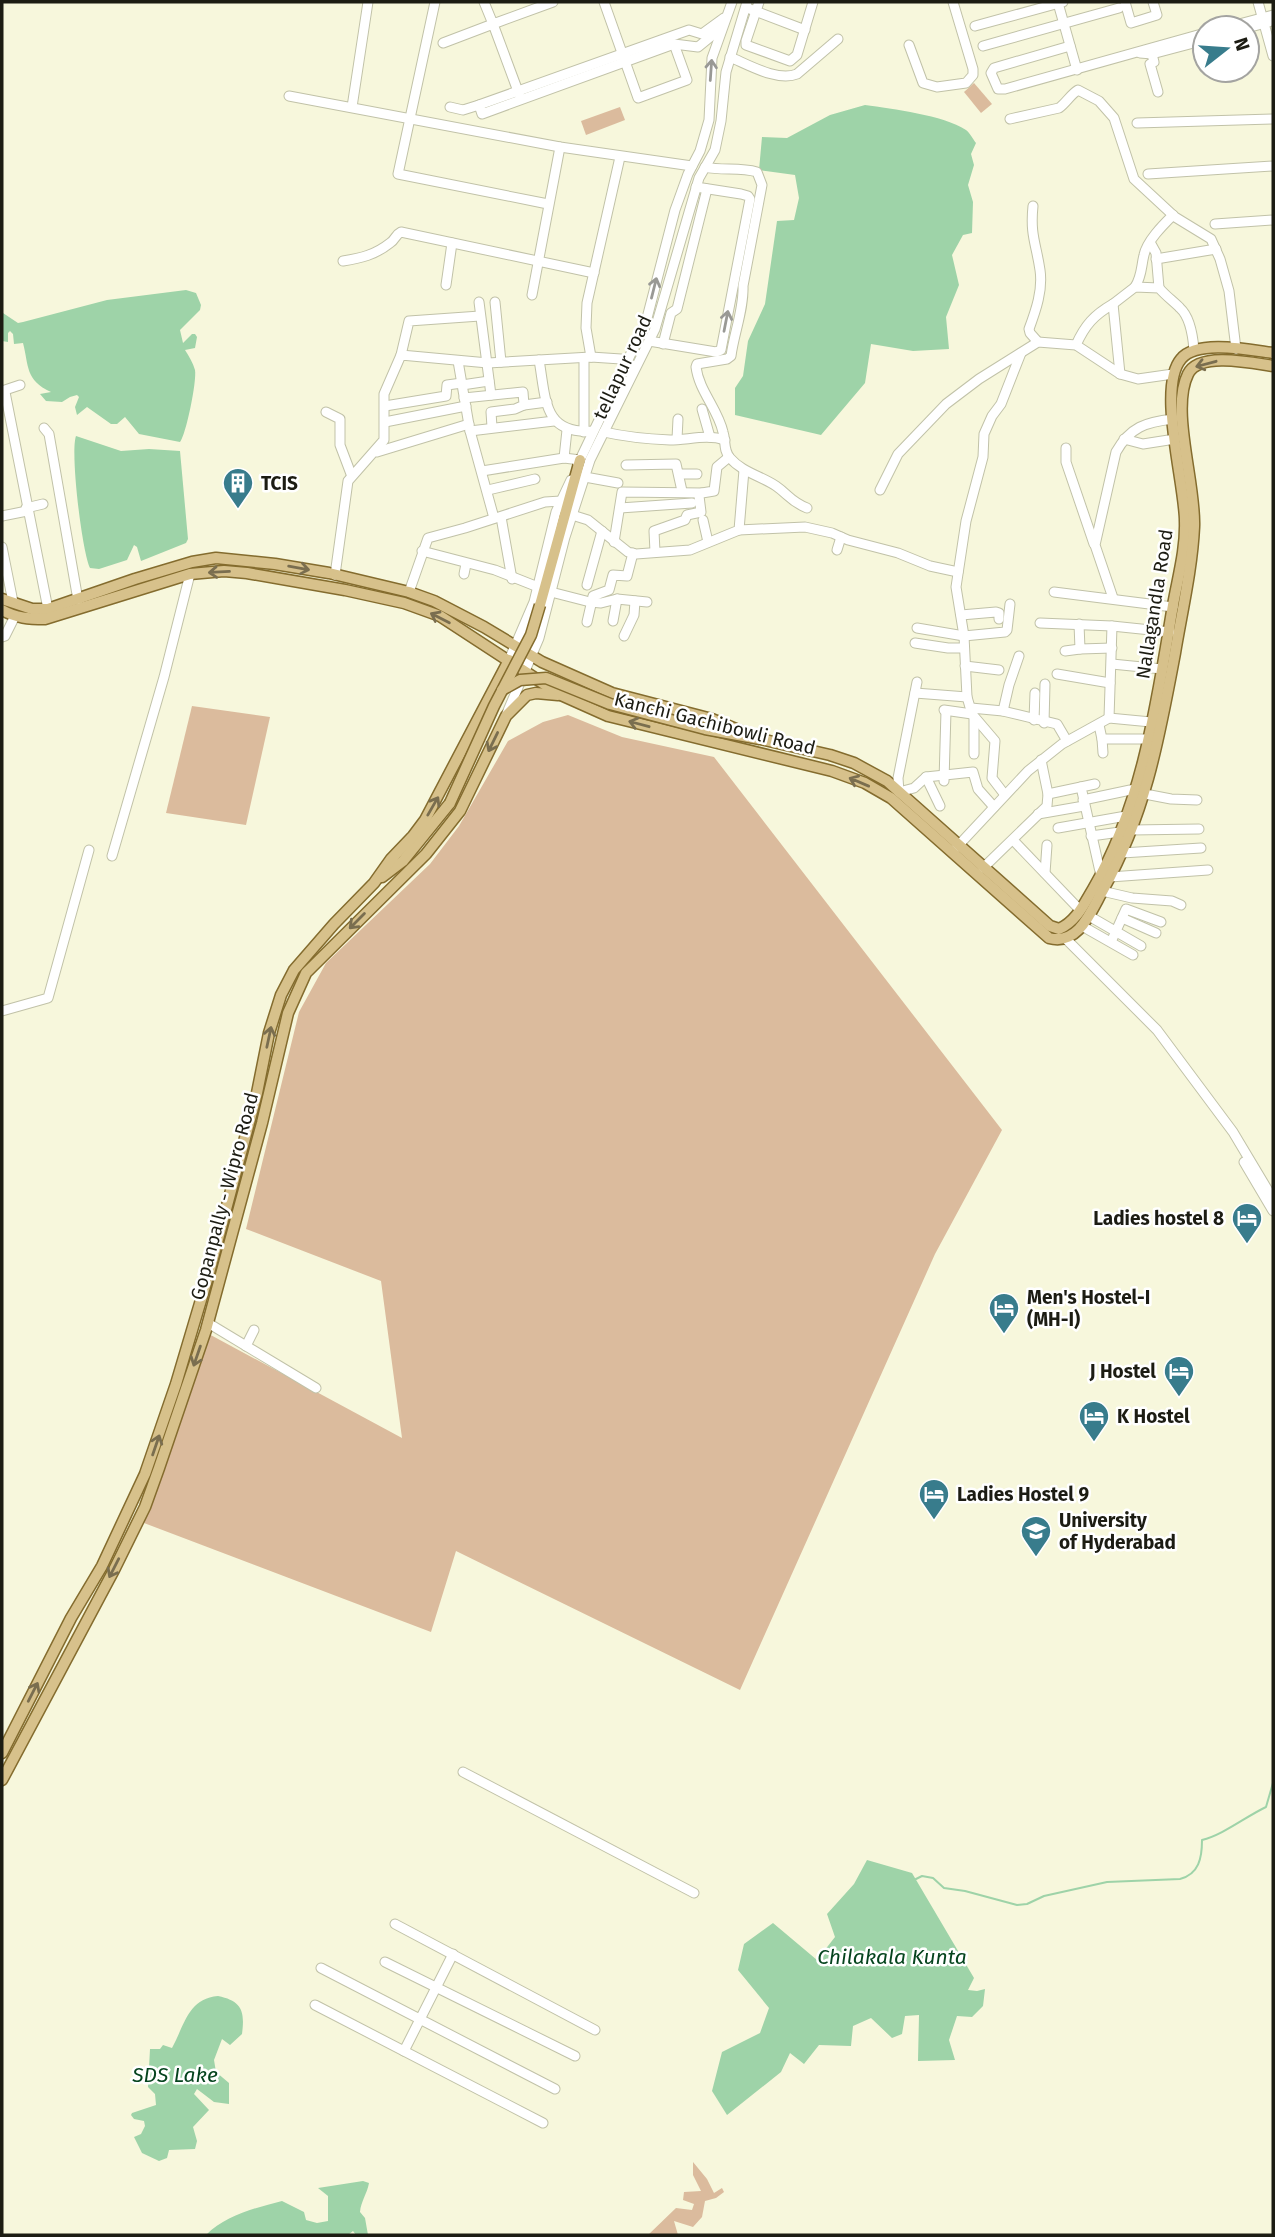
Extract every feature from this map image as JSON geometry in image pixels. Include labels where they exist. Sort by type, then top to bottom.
[{"type":"main road","points":[[1173,374],[1182,358],[1194,350],[1236,349],[1273,353]]},
{"type":"main road","name":"Nallagandla Road","points":[[1066,939],[1082,926],[1084,913],[1122,853],[1132,830],[1170,632],[1189,501],[1181,407],[1188,374],[1200,364],[1212,361],[1238,361],[1273,366]]},
{"type":"main road","name":"Nallagandla Road","points":[[1059,929],[1084,913],[1102,891],[1120,832],[1140,792],[1160,736],[1194,531],[1175,439],[1173,374]]},
{"type":"main road","name":"Gopanpally - Wipro Road","points":[[2,1753],[71,1618],[102,1566],[145,1474],[198,1311],[242,1154],[275,1014],[294,970],[374,883],[403,861],[450,803],[502,690],[531,635],[580,460]]},
{"type":"main road","name":"Kanchi Gachibowli Road","points":[[7,601],[32,609],[48,609],[135,579],[192,562],[216,558],[275,564],[409,592],[474,621],[531,657],[612,693],[712,719],[760,739],[847,760],[887,781],[1049,938],[1066,939]]},
{"type":"main road","name":"Kanchi Gachibowli Road","points":[[2,610],[15,616],[46,619],[190,574],[224,571],[272,576],[404,603],[440,617],[561,695],[608,716],[832,771],[865,783],[891,798],[983,868],[1050,926],[1059,929]]},
{"type":"main road","name":"Gopanpally - Wipro Road","points":[[374,883],[430,811],[509,660]]},
{"type":"main road","points":[[502,690],[520,680],[546,678],[610,704],[705,729],[760,739]]},
{"type":"main road","name":"Gopanpally - Wipro Road","points":[[2,1780],[145,1507],[208,1323],[288,1013],[306,973],[426,854],[460,811],[506,716],[527,695],[561,695]]},
{"type":"main road","points":[[260,1075],[272,1078]]},
{"type":"main road","points":[[139,1486],[149,1491]]},
{"type":"street","points":[[352,107],[368,2]]},
{"type":"street","points":[[435,2],[398,174],[548,204]]},
{"type":"street","points":[[484,2],[520,95]]},
{"type":"street","points":[[443,43],[553,2]]},
{"type":"street","points":[[604,2],[638,98],[687,80],[674,44]]},
{"type":"street","name":"tellapur road","points":[[509,660],[534,602],[556,512],[580,460],[589,431],[646,322],[673,218],[700,151],[709,120],[712,58],[732,2]]},
{"type":"street","points":[[757,6],[746,41],[750,48],[790,61],[797,55],[813,2]]},
{"type":"street","points":[[909,45],[923,83],[937,87],[966,83],[973,75],[973,69],[953,2]]},
{"type":"street","points":[[983,46],[1122,5],[1131,23],[1157,15],[1153,2]]},
{"type":"street","points":[[1258,2],[1267,21],[1273,56]]},
{"type":"street","points":[[975,26],[1061,3],[1077,70]]},
{"type":"street","points":[[657,342],[655,329],[696,187],[715,150],[726,72],[746,4],[757,6],[805,30]]},
{"type":"street","points":[[1267,21],[1273,15]]},
{"type":"street","points":[[450,107],[463,110],[479,105],[482,114],[520,95],[624,58],[689,30],[702,34],[726,17]]},
{"type":"street","points":[[624,58],[674,44],[698,47],[721,28]]},
{"type":"street","points":[[1070,46],[994,68],[991,73],[1000,90],[1191,37]]},
{"type":"street","points":[[730,58],[790,77],[838,39]]},
{"type":"street","points":[[1140,53],[1158,55],[1191,44]]},
{"type":"street","points":[[1158,55],[1150,64],[1158,92]]},
{"type":"street","points":[[1010,119],[1059,108],[1070,94],[1078,90],[1099,101],[1114,118],[1132,177],[1173,215],[1209,235],[1231,290],[1236,349]]},
{"type":"street","points":[[289,96],[560,147],[692,166]]},
{"type":"street","points":[[1137,123],[1273,119]]},
{"type":"street","points":[[531,295],[560,147]]},
{"type":"street","points":[[540,360],[547,402],[554,421],[567,430],[589,431],[587,303],[620,157]]},
{"type":"street","points":[[1148,174],[1273,166]]},
{"type":"street","points":[[705,167],[752,171],[759,174],[762,185],[743,286],[743,303],[736,323],[731,356],[700,363],[696,367],[701,386],[719,420],[729,457],[744,470],[775,486],[792,501],[807,508]]},
{"type":"street","points":[[657,342],[716,352],[720,350],[750,199],[741,194],[696,187]]},
{"type":"street","points":[[506,716],[539,638],[585,477],[604,432],[671,313],[677,309],[706,189]]},
{"type":"street","points":[[1033,206],[1031,230],[1040,272],[1040,294],[1030,333],[1038,341],[1076,345],[1120,373],[1138,379],[1173,374]]},
{"type":"street","points":[[1076,345],[1085,325],[1094,316],[1135,287],[1141,276],[1144,252],[1160,228],[1173,215]]},
{"type":"street","points":[[673,218],[686,221]]},
{"type":"street","points":[[1215,224],[1273,220]]},
{"type":"street","points":[[343,261],[374,255],[393,242],[396,234],[401,232],[594,273]]},
{"type":"street","points":[[446,285],[452,243]]},
{"type":"street","points":[[1151,244],[1156,259],[1159,288],[1169,300],[1181,308],[1190,326],[1194,350]]},
{"type":"street","points":[[1156,259],[1216,249]]},
{"type":"street","points":[[672,269],[686,273]]},
{"type":"street","points":[[1135,287],[1159,288]]},
{"type":"street","points":[[479,302],[491,395]]},
{"type":"street","points":[[495,302],[501,362]]},
{"type":"street","points":[[1113,304],[1120,373]]},
{"type":"street","points":[[335,575],[345,493],[351,474],[374,453],[384,439],[385,390],[401,355],[409,321],[480,316]]},
{"type":"street","points":[[880,489],[898,454],[946,404],[1038,341]]},
{"type":"street","points":[[1005,795],[992,778],[995,741],[973,713],[967,697],[964,636],[956,596],[966,521],[983,457],[984,434],[1013,378],[1021,353]]},
{"type":"street","points":[[401,355],[435,356],[488,363],[587,358],[626,361]]},
{"type":"street","points":[[458,360],[469,427],[498,518],[512,579]]},
{"type":"street","points":[[385,406],[446,396],[447,385],[489,381]]},
{"type":"street","points":[[20,385],[3,391],[48,609]]},
{"type":"street","points":[[386,422],[491,395],[521,391],[524,405]]},
{"type":"street","points":[[492,427],[492,411],[547,402]]},
{"type":"street","points":[[702,409],[710,437]]},
{"type":"street","points":[[326,412],[340,419],[340,445],[351,474]]},
{"type":"street","points":[[677,439],[678,419]]},
{"type":"street","points":[[1095,545],[1116,452],[1124,439],[1150,421],[1173,419]]},
{"type":"street","points":[[374,453],[469,427],[554,421]]},
{"type":"street","points":[[44,428],[49,434],[78,600]]},
{"type":"street","points":[[564,458],[567,430]]},
{"type":"street","points":[[604,432],[635,438],[710,437],[724,440]]},
{"type":"street","points":[[1124,439],[1143,444],[1175,439]]},
{"type":"street","points":[[1066,448],[1066,462],[1113,598]]},
{"type":"street","points":[[614,542],[623,492],[714,491],[717,467],[729,457]]},
{"type":"street","points":[[482,471],[564,458],[580,460]]},
{"type":"street","points":[[626,465],[676,464],[682,491]]},
{"type":"street","points":[[739,530],[744,470]]},
{"type":"street","points":[[680,474],[697,474]]},
{"type":"street","points":[[585,477],[618,483]]},
{"type":"street","points":[[488,490],[535,479]]},
{"type":"street","points":[[655,552],[654,531],[684,520],[687,515],[701,512],[699,498],[702,493]]},
{"type":"street","points":[[409,592],[428,538],[545,502],[561,501]]},
{"type":"street","points":[[620,508],[692,503]]},
{"type":"street","points":[[2,516],[43,504]]},
{"type":"street","points":[[572,515],[588,520],[614,542],[633,553],[690,550],[739,530],[805,527],[898,553],[930,566],[958,572]]},
{"type":"street","points":[[702,520],[708,542]]},
{"type":"street","points":[[587,585],[602,531]]},
{"type":"street","points":[[837,550],[841,537]]},
{"type":"street","points":[[2,548],[7,601]]},
{"type":"street","points":[[422,551],[495,570],[512,579],[538,587]]},
{"type":"street","points":[[587,622],[590,602],[595,594],[609,590],[613,575],[627,576],[633,553]]},
{"type":"street","points":[[464,574],[466,564]]},
{"type":"street","points":[[112,856],[167,666],[190,574]]},
{"type":"street","points":[[551,592],[590,602],[601,603],[617,599],[648,602]]},
{"type":"street","points":[[1054,592],[1173,607]]},
{"type":"street","points":[[613,621],[617,599]]},
{"type":"street","points":[[624,636],[633,618],[635,601]]},
{"type":"street","points":[[917,628],[964,636],[1007,632],[1010,604]]},
{"type":"street","points":[[961,615],[996,612],[999,613],[999,619]]},
{"type":"street","points":[[2,637],[15,616]]},
{"type":"street","points":[[1040,623],[1170,632]]},
{"type":"street","points":[[1079,624],[1080,649]]},
{"type":"street","points":[[1109,718],[1112,626]]},
{"type":"street","points":[[915,643],[964,648]]},
{"type":"street","points":[[1065,651],[1112,648]]},
{"type":"street","points":[[1003,711],[1019,656]]},
{"type":"street","points":[[1112,664],[1162,669]]},
{"type":"street","points":[[965,666],[999,670]]},
{"type":"street","points":[[1057,674],[1110,683]]},
{"type":"street","points":[[917,682],[900,768],[899,792],[914,788],[926,776]]},
{"type":"street","points":[[1044,723],[1045,684]]},
{"type":"street","points":[[915,693],[967,697]]},
{"type":"street","points":[[1034,720],[1035,693]]},
{"type":"street","points":[[944,778],[945,711],[1003,711],[1059,726],[1067,741]]},
{"type":"street","points":[[973,713],[974,754]]},
{"type":"street","points":[[955,849],[1041,760],[1067,741],[1109,718],[1152,722]]},
{"type":"street","points":[[1099,725],[1103,753]]},
{"type":"street","points":[[1102,739],[1148,739]]},
{"type":"street","points":[[983,868],[1047,806],[1048,794],[1041,760]]},
{"type":"street","points":[[926,776],[944,778],[973,772],[978,789],[994,807]]},
{"type":"street","points":[[926,776],[940,806]]},
{"type":"street","points":[[1108,783],[1110,794]]},
{"type":"street","points":[[1048,794],[1095,784]]},
{"type":"street","points":[[1081,787],[1091,836],[1106,877],[1209,870]]},
{"type":"street","points":[[1038,814],[1110,794],[1140,792],[1171,799],[1197,800]]},
{"type":"street","points":[[1058,828],[1126,816]]},
{"type":"street","points":[[1132,830],[1199,829]]},
{"type":"street","points":[[1091,836],[1120,832]]},
{"type":"street","points":[[1013,840],[1084,913],[1141,946]]},
{"type":"street","points":[[1045,873],[1047,845]]},
{"type":"street","points":[[1122,853],[1201,848]]},
{"type":"street","points":[[2,1011],[48,998],[89,850]]},
{"type":"street","points":[[1102,891],[1132,898],[1172,901],[1181,905]]},
{"type":"street","points":[[1111,942],[1126,909],[1161,922]]},
{"type":"street","points":[[1122,918],[1156,933]]},
{"type":"street","points":[[1082,926],[1133,955]]},
{"type":"street","points":[[1066,939],[1157,1030],[1233,1132],[1273,1199]]},
{"type":"street","points":[[1218,1114],[1273,1212]]},
{"type":"street","points":[[208,1323],[316,1388]]},
{"type":"street","points":[[246,1346],[254,1331]]},
{"type":"street","points":[[463,1772],[694,1893]]},
{"type":"street","points":[[396,1924],[595,2029]]},
{"type":"street","points":[[404,2051],[453,1954]]},
{"type":"street","points":[[384,1962],[575,2056]]},
{"type":"street","points":[[321,1969],[555,2088]]},
{"type":"street","points":[[315,2005],[543,2123]]},
{"type":"shaded area","points":[[974,83],[992,104],[981,113],[964,92]]},
{"type":"shaded area","points":[[620,107],[625,120],[586,135],[581,121]]},
{"type":"shaded area","points":[[192,706],[270,717],[246,825],[166,813]]},
{"type":"shaded area","points":[[568,715],[622,737],[714,757],[1002,1130],[935,1254],[740,1690],[456,1551],[431,1632],[144,1523],[207,1333],[402,1438],[381,1281],[246,1229],[299,1012],[326,963],[430,864],[459,826],[508,741],[543,722]]},
{"type":"shaded area","points":[[693,2162],[714,2193],[722,2188],[724,2192],[705,2201],[702,2217],[693,2227],[674,2221],[678,2235],[648,2235],[676,2208],[692,2210],[694,2204],[683,2200],[684,2192],[701,2191],[693,2175]]},
{"type":"water","points":[[865,105],[944,120],[966,130],[976,143],[971,154],[974,165],[968,185],[973,202],[972,233],[963,235],[952,255],[959,285],[946,317],[949,349],[913,351],[871,344],[865,383],[821,435],[735,415],[735,388],[743,376],[748,341],[765,304],[777,221],[794,220],[799,198],[795,175],[759,170],[762,137],[787,138],[830,115]]},
{"type":"water","points":[[186,290],[196,293],[201,305],[200,310],[180,330],[183,343],[192,334],[197,337],[195,348],[185,350],[195,370],[195,376],[188,419],[180,442],[139,434],[125,417],[117,424],[111,424],[87,407],[77,415],[77,395],[62,402],[46,401],[40,394],[51,392],[36,383],[32,377],[23,343],[14,344],[10,331],[8,342],[2,341],[3,313],[18,323],[107,300]]},
{"type":"water","points":[[76,436],[121,451],[180,451],[188,539],[186,543],[141,561],[134,545],[127,560],[99,569],[90,568],[78,502]]},
{"type":"water","name":"Chilakala Kunta","points":[[867,1860],[912,1873],[974,1978],[968,1990],[985,1989],[983,2006],[972,2017],[957,2016],[949,2040],[955,2060],[918,2061],[919,2015],[905,2016],[902,2034],[892,2038],[871,2018],[853,2026],[851,2046],[819,2045],[804,2064],[790,2053],[781,2072],[727,2115],[712,2091],[722,2052],[760,2033],[769,2008],[738,1970],[744,1944],[773,1923],[817,1960],[835,1937],[827,1914],[854,1884]]},
{"type":"water","name":"SDS Lake","points":[[218,1996],[237,2004],[243,2019],[242,2034],[230,2045],[222,2039],[214,2060],[216,2072],[229,2083],[229,2104],[214,2102],[197,2089],[194,2094],[209,2110],[193,2127],[197,2141],[195,2149],[169,2150],[167,2158],[159,2161],[142,2153],[134,2137],[141,2134],[144,2121],[134,2119],[131,2115],[156,2105],[155,2094],[148,2087],[150,2049],[160,2049],[163,2045],[172,2048],[194,2007],[208,1998]]},
{"type":"water","points":[[363,2181],[369,2183],[360,2212],[365,2218],[368,2235],[356,2235],[353,2231],[348,2235],[206,2235],[232,2217],[282,2201],[304,2212],[306,2220],[317,2223],[328,2221],[328,2196],[318,2188]]},
{"type":"waterway","points":[[916,1879],[922,1876],[933,1878],[944,1888],[1017,1905],[1107,1882],[1180,1879],[1191,1873],[1198,1864],[1202,1840],[1226,1830],[1266,1807],[1273,1783]]},
{"type":"place","name":"TCIS","points":[[238,510]]},
{"type":"place","name":"Ladies hostel 8","points":[[1247,1245]]},
{"type":"place","name":"Men's Hostel-I (MH-I)","points":[[1004,1335]]},
{"type":"place","name":"J Hostel","points":[[1179,1398]]},
{"type":"place","name":"K Hostel","points":[[1094,1443]]},
{"type":"place","name":"Ladies Hostel 9","points":[[934,1521]]},
{"type":"place","name":"University of Hyderabad","points":[[1036,1558]]}]
